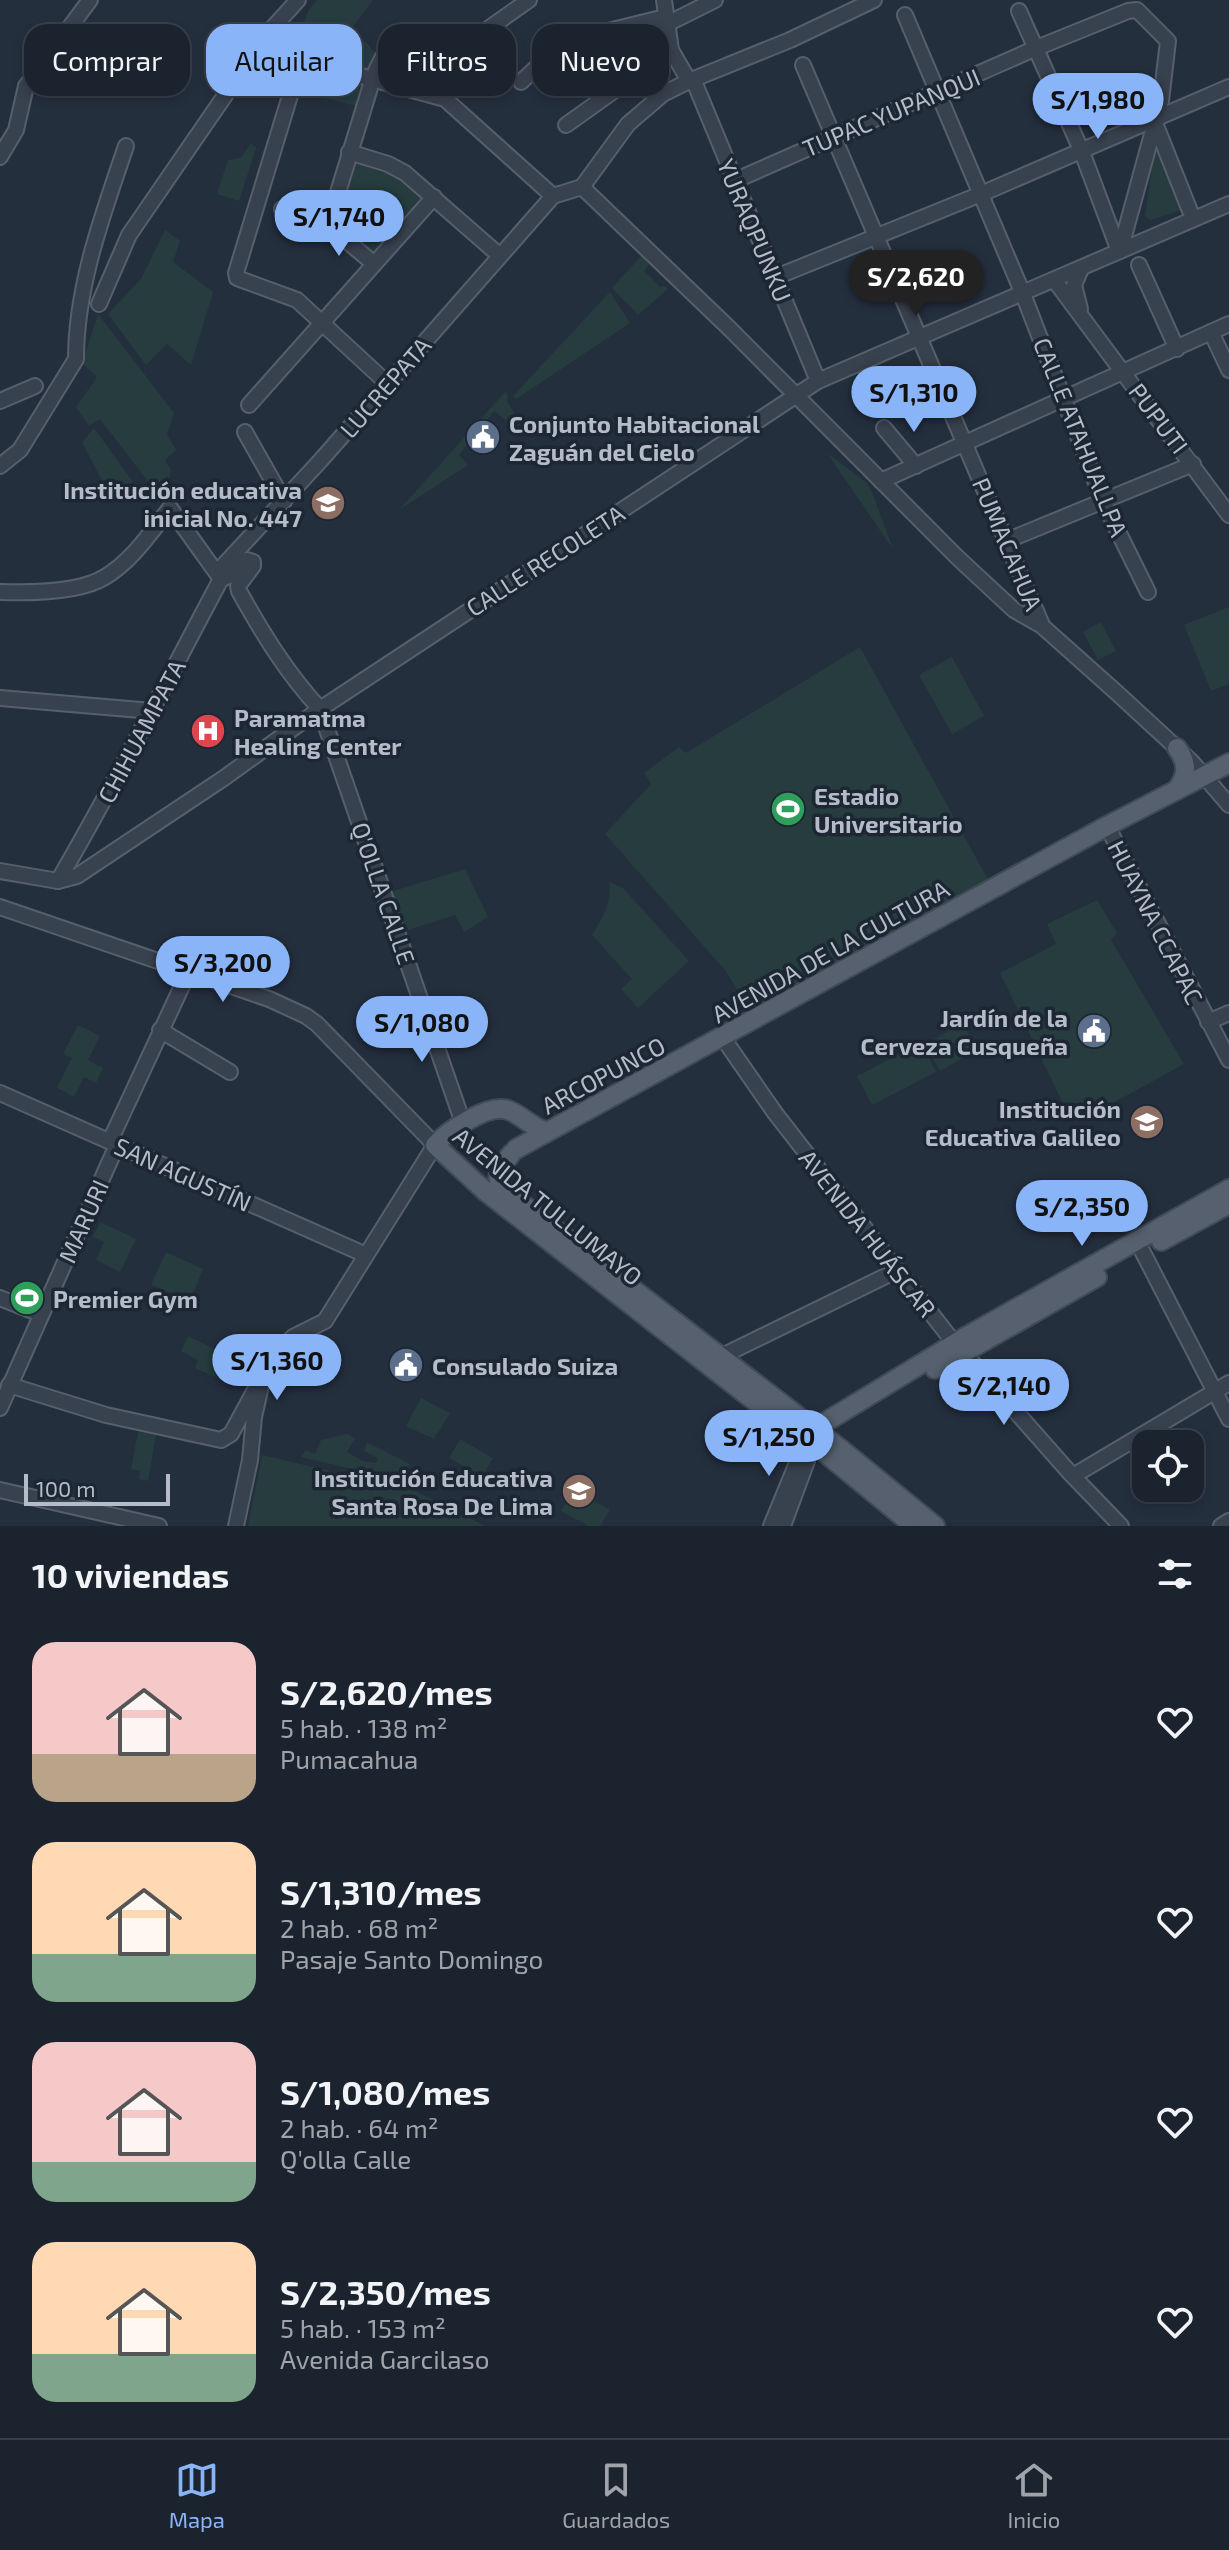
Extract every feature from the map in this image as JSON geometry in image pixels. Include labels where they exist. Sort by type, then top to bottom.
[{"type":"main road","points":[[1177,748],[1186,765],[1183,782],[1177,789]]},
{"type":"main road","name":"AVENIDA DE LA CULTURA","points":[[721,1042],[751,1035],[920,936],[1206,780],[1229,763]]},
{"type":"main road","name":"AVENIDA DE LA CULTURA","points":[[1109,832],[1177,789],[1229,777]]},
{"type":"main road","name":"ARCOPUNCO","points":[[470,1178],[488,1171],[547,1132],[721,1042]]},
{"type":"main road","points":[[431,1151],[463,1123],[499,1108],[513,1112],[547,1132]]},
{"type":"main road","name":"AVENIDA TULLUMAYO","points":[[521,1119],[522,1135],[499,1171],[501,1187],[720,1357],[914,1526]]},
{"type":"main road","name":"AVENIDA TULLUMAYO","points":[[431,1151],[935,1526]]},
{"type":"main road","points":[[816,1439],[960,1348],[1140,1246],[1229,1189]]},
{"type":"main road","points":[[1140,1246],[1229,1204]]},
{"type":"street","points":[[0,157],[16,130],[30,79],[90,0]]},
{"type":"street","points":[[99,304],[129,235],[268,33],[298,0]]},
{"type":"street","name":"YURAQPUNKU","points":[[664,0],[671,50],[691,80],[818,381]]},
{"type":"street","points":[[521,82],[559,46],[572,40],[665,21],[715,0]]},
{"type":"street","points":[[388,384],[297,300],[237,278],[296,76],[321,65],[445,99],[553,196],[582,187],[628,124],[663,94],[874,0]]},
{"type":"street","points":[[328,225],[381,57],[406,34],[418,32],[458,44],[468,43],[521,3]]},
{"type":"street","name":"TUPAC YUPANQUI","points":[[734,181],[1128,11],[1137,10],[1168,41],[1156,120]]},
{"type":"street","points":[[1019,11],[1082,152],[1120,251]]},
{"type":"street","name":"CALLE ATAHUALLPA","points":[[905,15],[1023,294],[1103,501],[1148,592]]},
{"type":"street","points":[[566,125],[671,50]]},
{"type":"street","name":"PUMACAHUA","points":[[803,65],[1042,626]]},
{"type":"street","points":[[776,277],[1082,152],[1229,87]]},
{"type":"street","points":[[1156,120],[1190,211]]},
{"type":"street","points":[[1120,251],[1156,120]]},
{"type":"street","points":[[0,466],[20,450],[76,359],[76,342],[94,239],[103,222],[126,146]]},
{"type":"street","points":[[349,152],[388,164],[405,173],[499,255]]},
{"type":"street","points":[[582,187],[796,394],[958,558],[1014,610],[1042,626],[1177,748],[1229,805]]},
{"type":"street","name":"LUCREPATA","points":[[221,579],[222,567],[553,196]]},
{"type":"street","points":[[249,405],[434,197]]},
{"type":"street","name":"CALLE RECOLETA","points":[[58,881],[77,876],[90,868],[320,709],[818,381],[1229,204]]},
{"type":"street","points":[[282,209],[328,225],[373,263]]},
{"type":"street","points":[[1139,265],[1177,349]]},
{"type":"street","name":"PUPUTI","points":[[1081,269],[1075,290],[1086,325]]},
{"type":"street","name":"PUPUTI","points":[[1055,281],[1229,515]]},
{"type":"street","points":[[881,481],[1229,324]]},
{"type":"street","points":[[1211,332],[1229,370]]},
{"type":"street","points":[[0,401],[35,386]]},
{"type":"street","points":[[884,428],[916,466]]},
{"type":"street","points":[[245,432],[284,501]]},
{"type":"street","points":[[1006,541],[1193,464]]},
{"type":"street","points":[[0,592],[60,590],[102,579],[115,571],[143,542],[170,508],[221,579],[232,575],[247,560],[253,562],[238,586],[239,591],[265,639],[292,678],[320,709]]},
{"type":"street","name":"CHIHUAMPATA","points":[[58,881],[221,579]]},
{"type":"street","points":[[0,698],[152,711]]},
{"type":"street","name":"Q'OLLA CALLE","points":[[320,709],[463,1123]]},
{"type":"street","name":"HUAYNA CCAPAC","points":[[1109,832],[1229,1060]]},
{"type":"street","points":[[0,871],[58,881]]},
{"type":"street","name":"AVENIDA TULLUMAYO","points":[[0,907],[269,999],[306,1016],[327,1034],[431,1151]]},
{"type":"street","name":"MARURI","points":[[0,1408],[5,1381],[40,1314],[160,1030],[188,973]]},
{"type":"street","points":[[1208,1022],[1229,1013]]},
{"type":"street","points":[[160,1030],[230,1072]]},
{"type":"street","name":"AVENIDA HUÁSCAR","points":[[721,1042],[960,1348],[1075,1479],[1121,1526]]},
{"type":"street","name":"SAN AGUSTÍN","points":[[0,1093],[366,1255]]},
{"type":"street","points":[[5,1381],[106,1415],[221,1440],[231,1434],[252,1392],[280,1350],[293,1337],[325,1321],[431,1151]]},
{"type":"street","points":[[1140,1246],[1221,1393],[1229,1419]]},
{"type":"street","points":[[720,1357],[898,1270]]},
{"type":"street","points":[[0,1298],[40,1314]]},
{"type":"street","points":[[236,1526],[263,1377]]},
{"type":"street","points":[[1075,1479],[1221,1393],[1229,1383]]},
{"type":"street","points":[[771,1526],[816,1439]]},
{"type":"street","points":[[783,1526],[816,1439]]},
{"type":"street","points":[[0,1490],[159,1526]]},
{"type":"street","points":[[0,1499],[120,1526]]},
{"type":"street","points":[[1221,1526],[1229,1521]]},
{"type":"green space","points":[[317,0],[373,0],[355,24],[304,24]]},
{"type":"green space","points":[[362,38],[376,53],[369,70],[362,68]]},
{"type":"green space","points":[[316,96],[361,96],[357,106]]},
{"type":"green space","points":[[251,143],[256,148],[239,201],[217,194],[228,160],[241,158]]},
{"type":"green space","points":[[1155,145],[1184,209],[1151,220],[1145,217]]},
{"type":"green space","points":[[355,158],[399,171],[424,197],[372,255],[333,223]]},
{"type":"green space","points":[[165,230],[180,241],[173,262],[213,292],[191,365],[167,344],[146,365],[108,314],[141,279]]},
{"type":"green space","points":[[642,255],[649,265],[644,271],[660,287],[668,289],[638,315],[612,288]]},
{"type":"green space","points":[[610,292],[630,323],[516,399],[513,396]]},
{"type":"green space","points":[[98,314],[174,413],[167,434],[176,450],[165,460],[171,470],[163,501],[100,419],[89,426],[76,407],[97,377],[82,363]]},
{"type":"green space","points":[[895,377],[912,403],[872,420],[857,392]]},
{"type":"green space","points":[[505,392],[507,402],[518,418],[504,425],[507,421],[494,411],[459,455],[468,465],[399,510]]},
{"type":"green space","points":[[94,428],[133,482],[112,500],[82,442]]},
{"type":"green space","points":[[827,453],[867,483],[893,549]]},
{"type":"green space","points":[[1229,607],[1229,684],[1211,691],[1184,625]]},
{"type":"green space","points":[[1101,622],[1116,651],[1098,660],[1083,632]]},
{"type":"green space","name":"Estadio Universitario","points":[[860,647],[991,885],[752,1013],[725,970],[605,834],[651,784],[644,773],[679,747],[686,753]]},
{"type":"green space","points":[[952,657],[984,716],[952,734],[919,675]]},
{"type":"green space","points":[[465,869],[488,917],[464,932],[455,915],[402,932],[387,893]]},
{"type":"green space","points":[[609,882],[623,888],[689,961],[638,1008],[621,989],[632,979],[592,935],[608,904]]},
{"type":"green space","points":[[1097,900],[1117,933],[1111,940],[1184,1064],[1102,1109],[1098,1103],[1070,1118],[1000,973],[1056,944],[1047,924]]},
{"type":"green space","points":[[963,1023],[977,1050],[940,1071],[925,1044]]},
{"type":"green space","points":[[78,1025],[100,1036],[88,1060],[103,1068],[96,1083],[84,1077],[74,1097],[57,1088],[72,1058],[63,1054]]},
{"type":"green space","points":[[921,1043],[936,1072],[872,1105],[857,1076]]},
{"type":"green space","points":[[100,1222],[136,1239],[120,1272],[96,1260],[104,1242],[93,1237]]},
{"type":"green space","points":[[166,1252],[203,1269],[190,1301],[151,1285]]},
{"type":"green space","points":[[188,1336],[241,1362],[230,1384],[195,1368],[198,1360],[181,1351]]},
{"type":"green space","points":[[421,1398],[450,1413],[434,1439],[406,1426]]},
{"type":"green space","points":[[138,1432],[156,1435],[148,1481],[139,1479],[140,1471],[131,1469]]},
{"type":"green space","points":[[347,1434],[355,1438],[347,1452],[363,1461],[376,1463],[378,1458],[364,1451],[367,1442],[410,1464],[404,1475],[418,1484],[417,1492],[485,1526],[248,1526],[262,1455],[411,1490],[391,1479],[393,1469],[386,1477],[301,1457],[306,1450],[315,1454],[321,1440]]},
{"type":"green space","points":[[460,1439],[493,1458],[482,1477],[449,1458]]},
{"type":"green space","points":[[573,1489],[610,1510],[600,1526],[589,1526],[561,1511]]},
{"type":"place","name":"Conjunto Habitacional Zaguán del Cielo","points":[[483,437]]},
{"type":"place","name":"Institución educativa inicial No. 447","points":[[328,503]]},
{"type":"place","name":"Paramatma Healing Center","points":[[208,731]]},
{"type":"place","name":"Estadio Universitario","points":[[788,809]]},
{"type":"place","name":"Jardín de la Cerveza Cusqueña","points":[[1094,1031]]},
{"type":"place","name":"Institución Educativa Galileo","points":[[1147,1122]]},
{"type":"place","name":"Premier Gym","points":[[27,1298]]},
{"type":"place","name":"Consulado Suiza","points":[[406,1365]]},
{"type":"place","name":"Institución Educativa Santa Rosa De Lima","points":[[579,1491]]}]
